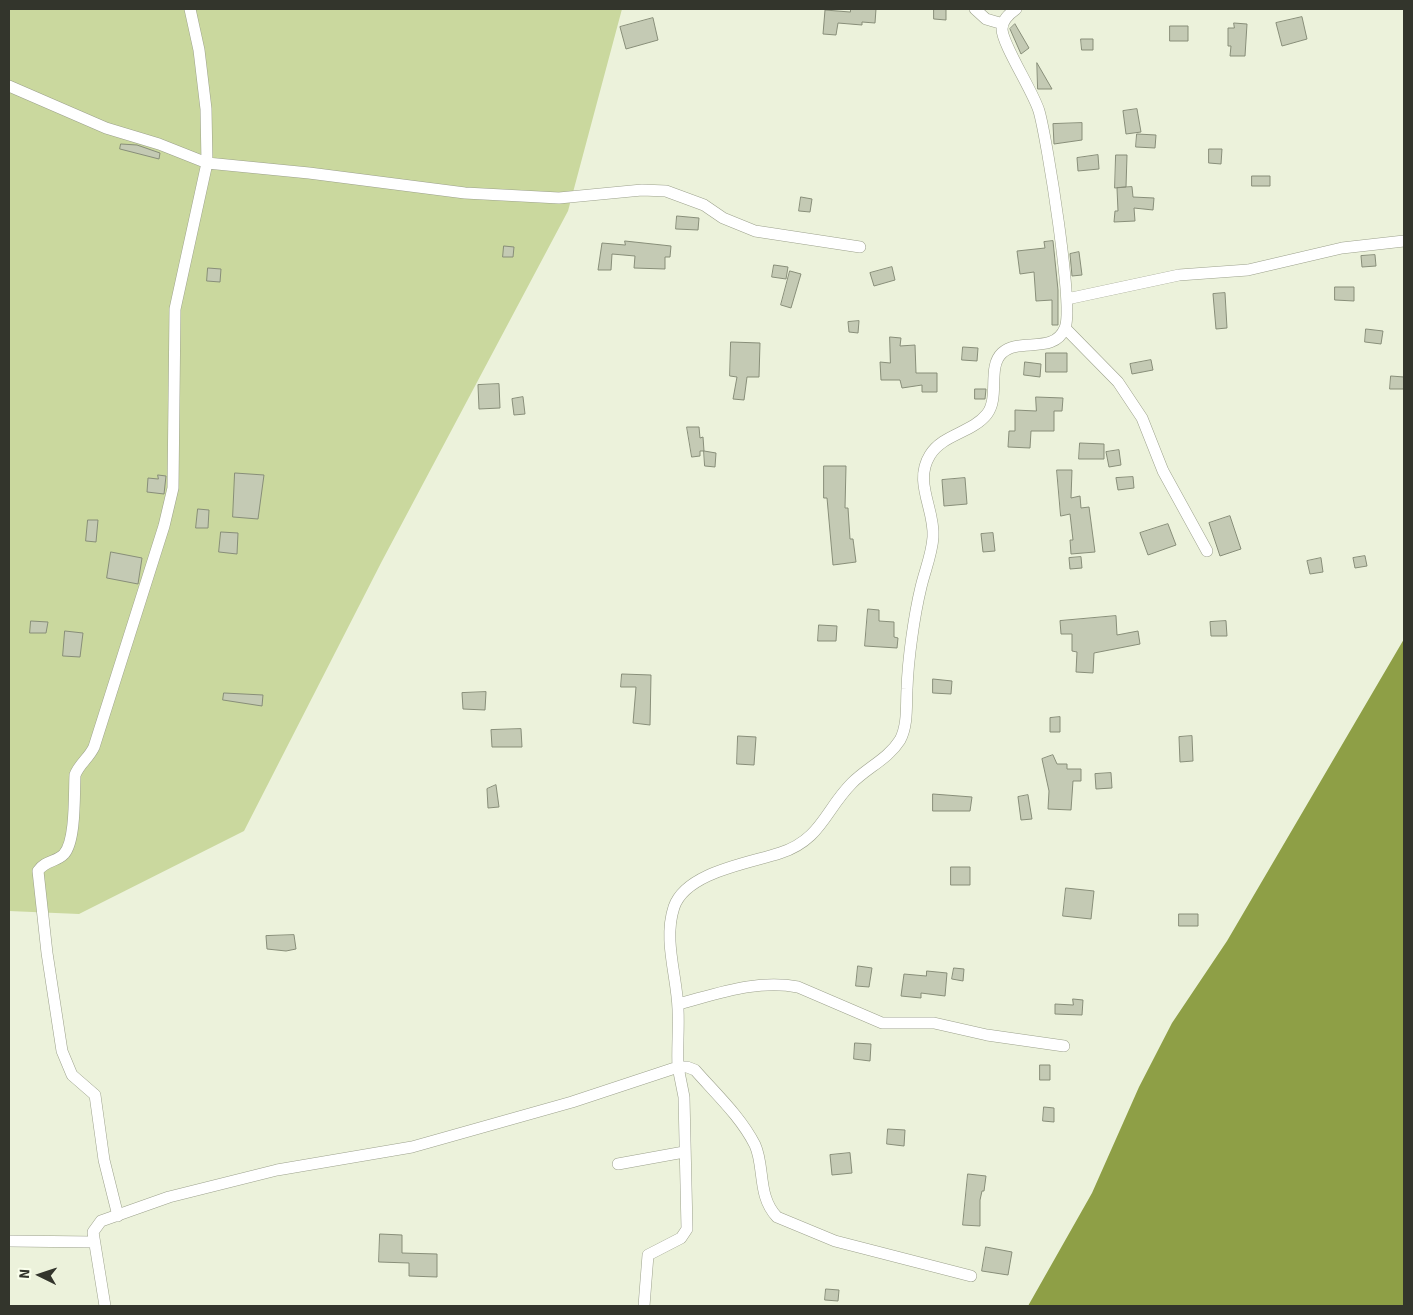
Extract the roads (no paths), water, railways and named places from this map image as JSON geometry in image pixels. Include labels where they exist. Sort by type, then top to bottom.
[{"type":"street","points":[[118,1216],[104,1160],[95,1095],[72,1075],[62,1051],[48,962],[38,871],[42,865],[64,854],[70,841],[75,776],[78,767],[89,758],[94,747],[164,526],[173,488],[175,309],[187,244],[207,163],[206,109],[199,50],[190,9]]},
{"type":"street","points":[[975,9],[986,19],[1003,24]]},
{"type":"street","points":[[644,1306],[648,1255],[681,1238],[687,1230],[684,1097],[678,1067],[678,1004],[670,949],[674,907],[681,894],[709,876],[783,852],[802,843],[820,828],[834,802],[854,781],[893,750],[902,736],[918,603],[933,536],[931,514],[924,493],[924,470],[930,454],[946,440],[981,420],[989,411],[994,394],[995,366],[1000,354],[1012,347],[1050,342],[1057,339],[1065,328],[1066,299],[1053,185],[1039,112],[1028,83],[1004,39],[1003,24],[1006,18],[1016,9]]},
{"type":"street","points":[[9,86],[106,128],[158,144],[207,163],[309,173],[465,193],[559,198],[642,190],[666,191],[704,205],[723,218],[755,231],[860,247]]},
{"type":"street","points":[[1066,299],[1179,275],[1248,270],[1342,248],[1404,241]]},
{"type":"street","points":[[1065,328],[1118,382],[1142,418],[1163,471],[1207,551]]},
{"type":"street","points":[[678,1004],[746,986],[783,984],[798,986],[882,1022],[934,1023],[987,1035],[1064,1046]]},
{"type":"street","points":[[105,1306],[93,1232],[101,1221],[169,1197],[278,1170],[412,1147],[572,1102],[678,1067],[688,1067],[695,1070],[738,1119],[756,1146],[764,1192],[771,1211],[777,1217],[835,1241],[971,1276]]},
{"type":"street","points":[[618,1164],[684,1152]]},
{"type":"street","points":[[9,1241],[94,1242]]}]
